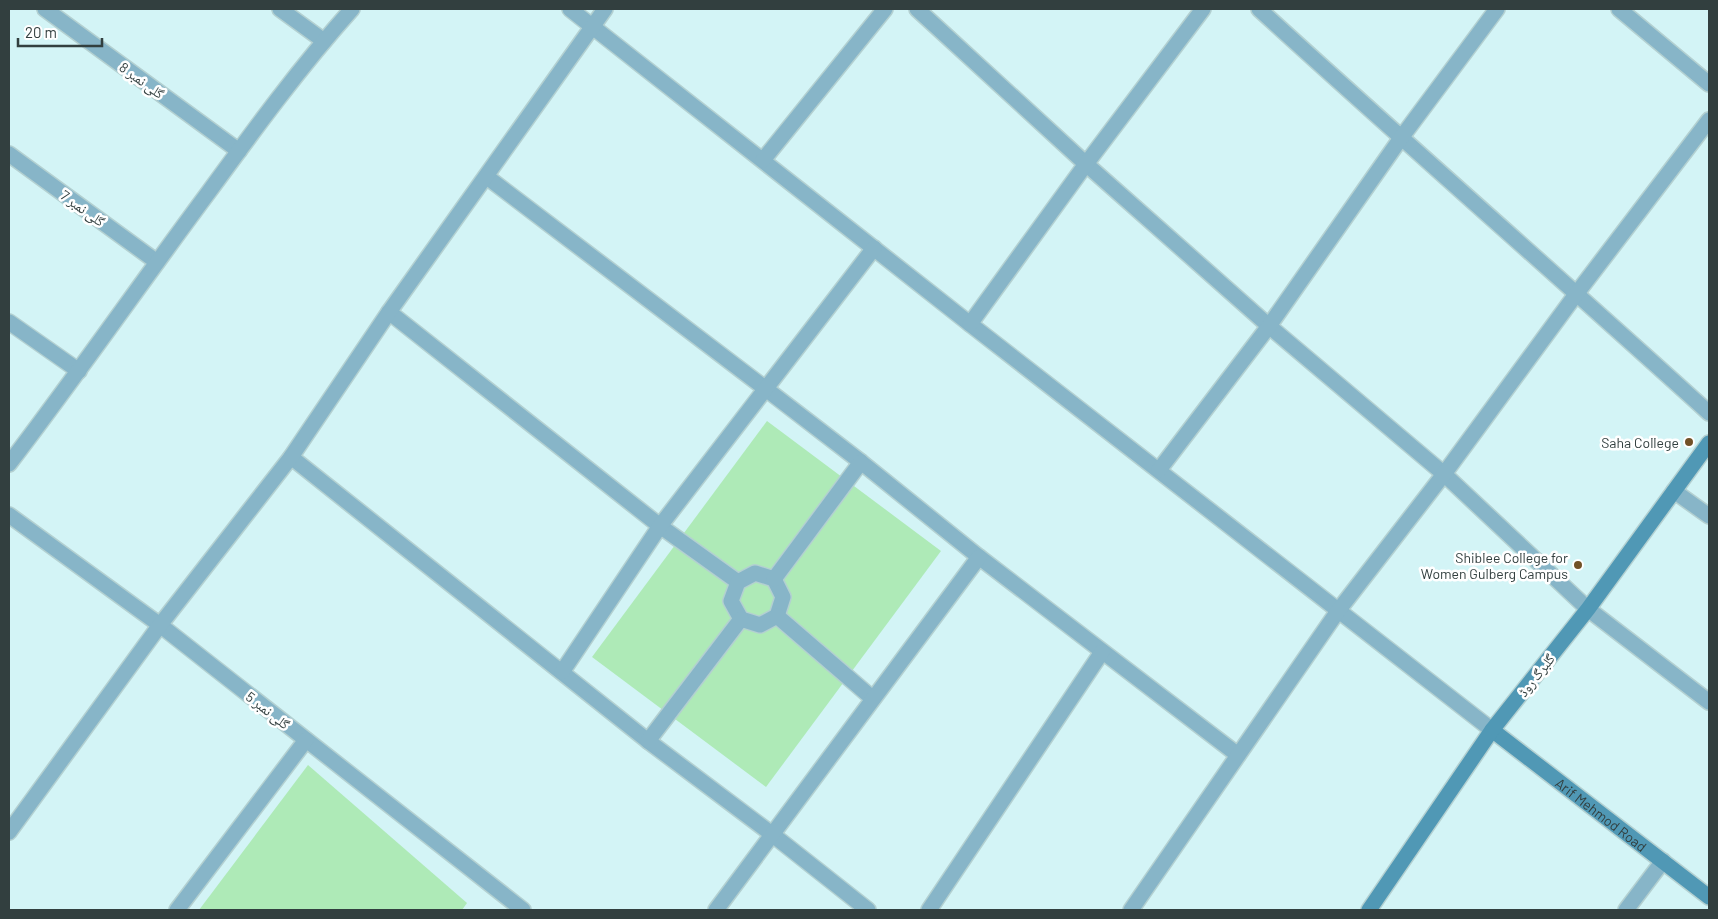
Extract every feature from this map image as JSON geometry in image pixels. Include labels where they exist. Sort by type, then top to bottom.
[{"type":"main road","name":"گلبرگ روڈ","points":[[1368,910],[1492,730],[1588,609],[1709,443]]},
{"type":"main road","name":"Arif Mehmod Road","points":[[1492,730],[1709,897]]},
{"type":"street","name":"گلی نمبر 8","points":[[45,9],[239,151]]},
{"type":"street","points":[[280,9],[324,41]]},
{"type":"street","points":[[9,464],[239,151],[324,41],[352,9]]},
{"type":"street","points":[[570,9],[970,324],[1492,730]]},
{"type":"street","points":[[9,832],[160,625],[291,457],[390,312],[605,9]]},
{"type":"street","points":[[763,160],[885,9]]},
{"type":"street","points":[[917,9],[1086,164],[1269,326],[1444,474],[1588,609],[1709,702]]},
{"type":"street","points":[[970,324],[1086,164],[1203,9]]},
{"type":"street","points":[[1260,9],[1401,138],[1577,293],[1709,413]]},
{"type":"street","points":[[1159,470],[1269,326],[1401,138],[1498,9]]},
{"type":"street","points":[[1619,9],[1709,84]]},
{"type":"street","points":[[1131,910],[1338,611],[1444,474],[1577,293],[1709,120]]},
{"type":"street","name":"گلی نمبر 7","points":[[9,154],[157,262]]},
{"type":"street","points":[[487,177],[861,462],[1102,652],[1238,755]]},
{"type":"street","points":[[562,672],[660,526],[874,248]]},
{"type":"street","points":[[390,312],[660,526],[738,582]]},
{"type":"street","points":[[9,322],[79,371]]},
{"type":"street","points":[[291,457],[648,741],[773,835],[868,910]]},
{"type":"street","points":[[774,579],[861,462]]},
{"type":"street","points":[[1674,490],[1709,516]]},
{"type":"street","name":"گلی نمبر 5","points":[[9,515],[160,625],[306,740],[507,905],[523,910]]},
{"type":"street","points":[[716,910],[979,556]]},
{"type":"street","points":[[755,573],[774,579],[784,597],[777,616],[760,625],[741,619],[731,601],[738,582],[755,573]]},
{"type":"street","points":[[777,616],[872,698]]},
{"type":"street","points":[[648,741],[741,619]]},
{"type":"street","points":[[929,910],[1102,652]]},
{"type":"street","points":[[176,910],[306,740]]},
{"type":"street","points":[[1626,910],[1662,861]]},
{"type":"green space","points":[[767,421],[941,551],[766,787],[592,657]]},
{"type":"green space","points":[[308,765],[467,903],[462,910],[199,910]]},
{"type":"place","name":"Saha College","points":[[1689,442]]},
{"type":"place","name":"Shiblee College for Women Gulberg Campus","points":[[1578,565]]}]
